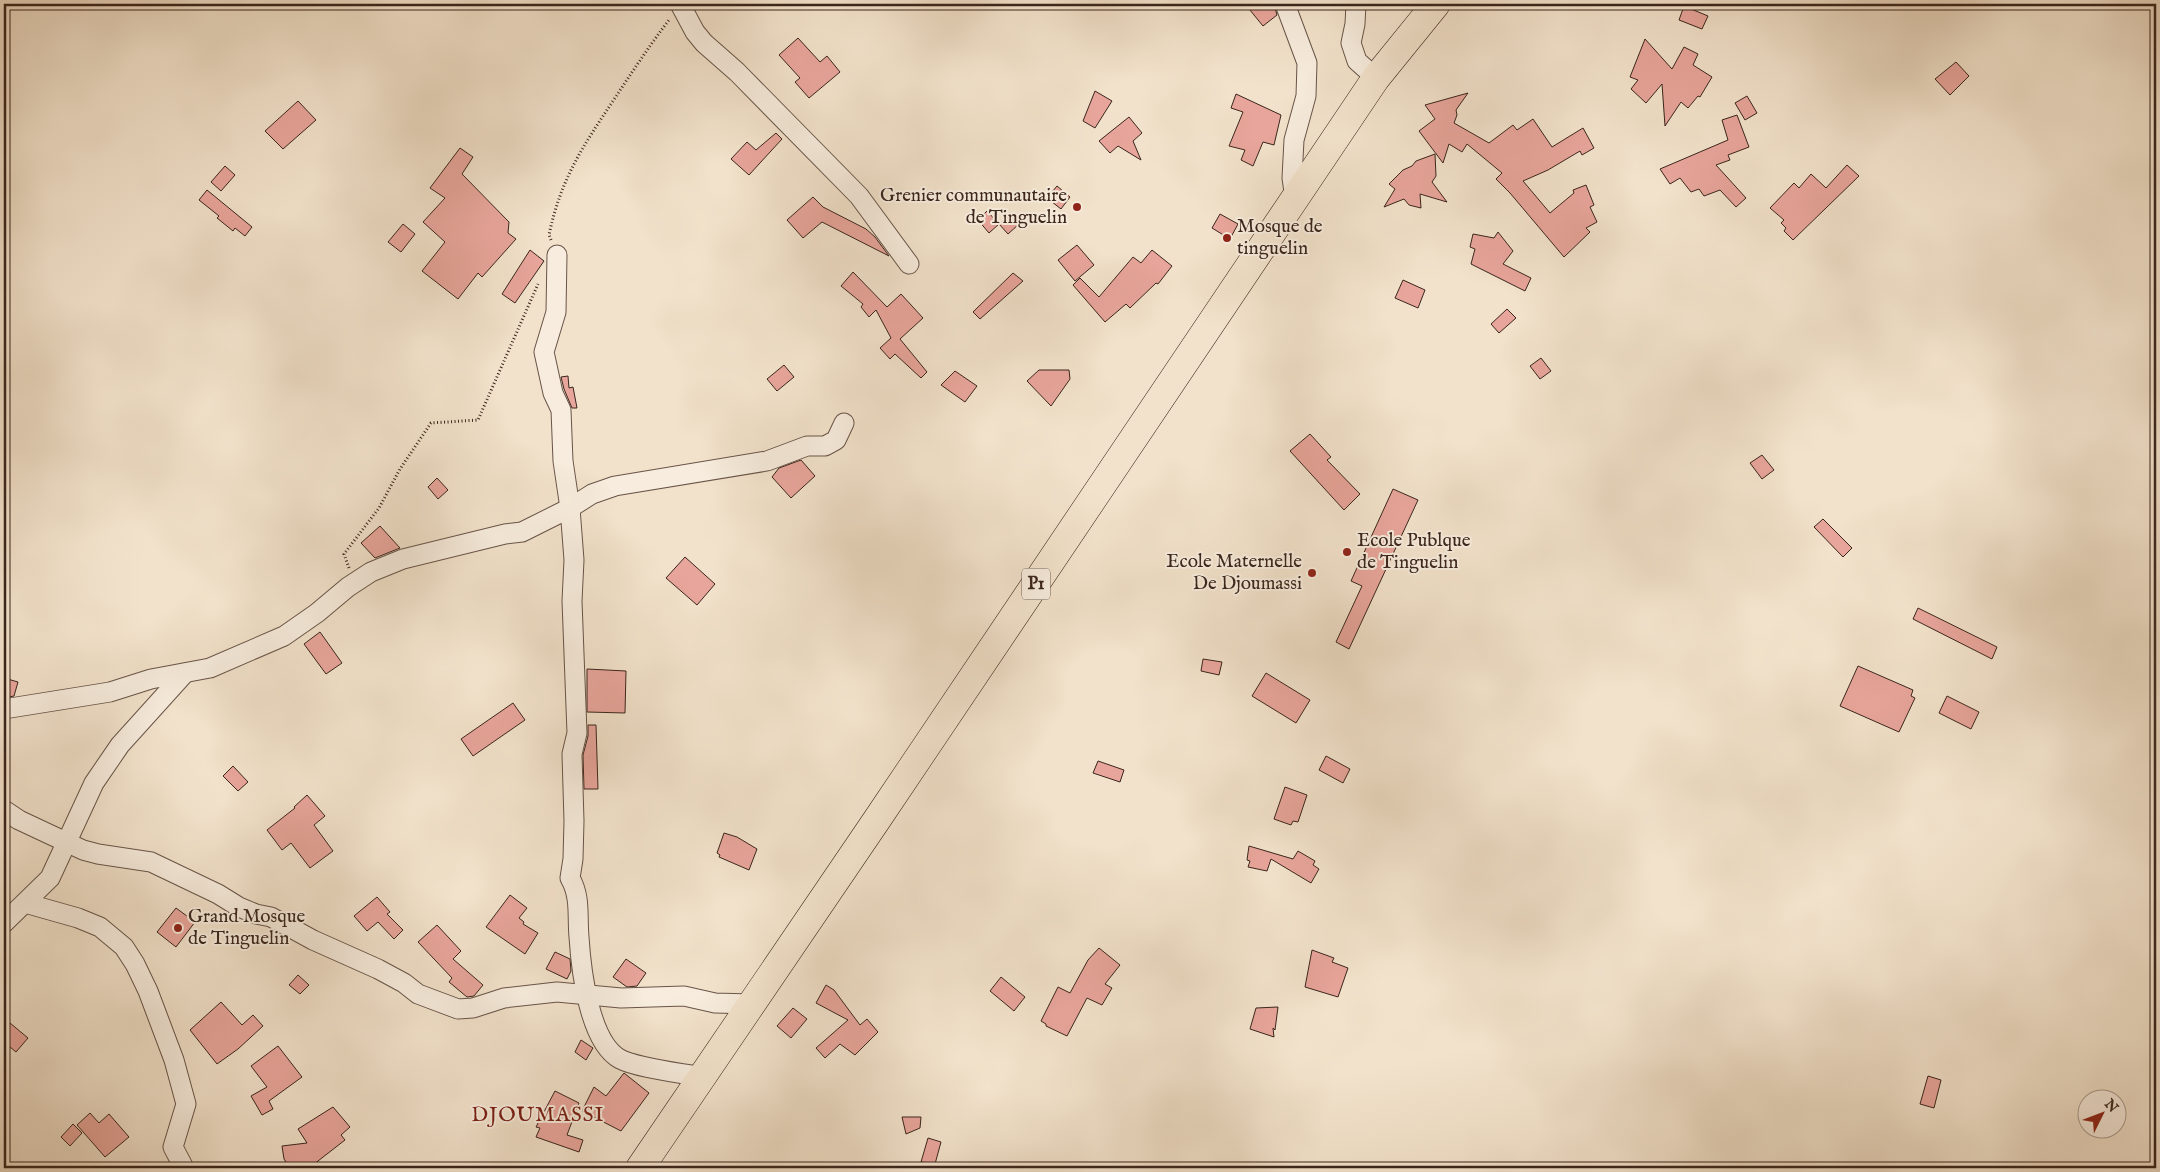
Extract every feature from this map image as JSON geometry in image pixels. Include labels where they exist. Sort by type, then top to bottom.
[{"type":"main road","name":"P1","points":[[640,1168],[1376,78],[1436,4]]},
{"type":"street","points":[[680,4],[695,32],[704,43],[737,72],[859,196],[909,264]]},
{"type":"street","points":[[1285,4],[1307,63],[1306,96],[1294,140],[1292,178],[1295,198]]},
{"type":"street","points":[[1356,4],[1355,24],[1351,43],[1357,61],[1376,78]]},
{"type":"street","points":[[557,255],[556,312],[544,352],[553,394],[561,410],[563,461],[570,508],[574,560],[573,617],[577,733],[572,754],[574,821],[573,859],[570,878],[576,888],[579,904],[578,932],[585,994],[606,1048],[620,1059],[702,1077]]},
{"type":"street","points":[[4,709],[110,692],[151,680],[210,668],[284,636],[355,582],[371,572],[403,559],[505,534],[522,532],[570,508],[592,494],[615,486],[767,461],[807,446],[825,446],[836,440],[844,423]]},
{"type":"street","points":[[4,923],[50,878],[94,784],[120,745],[186,673]]},
{"type":"street","points":[[4,810],[19,820],[98,854],[151,862],[218,894],[239,907],[256,914],[271,917],[313,940],[378,969],[404,983],[418,994],[458,1009],[473,1008],[504,998],[557,992],[621,998],[684,996],[715,1003],[752,1004]]},
{"type":"street","points":[[25,903],[78,918],[100,927],[124,947],[135,964],[148,991],[174,1060],[186,1104],[173,1147],[184,1168]]},
{"type":"path","points":[[557,255],[549,235],[555,207],[568,173],[584,144],[641,57],[680,4]]},
{"type":"path","points":[[355,582],[344,554],[379,508],[400,469],[431,423],[478,420],[539,281]]},
{"type":"building","points":[[1245,4],[1274,4],[1277,15],[1263,26]]},
{"type":"building","points":[[1684,6],[1708,16],[1702,29],[1679,20]]},
{"type":"building","points":[[798,38],[820,62],[827,56],[840,72],[809,98],[795,82],[800,78],[779,55]]},
{"type":"building","points":[[1645,39],[1672,69],[1684,47],[1698,54],[1693,65],[1712,77],[1700,97],[1698,96],[1688,108],[1681,102],[1665,126],[1662,84],[1646,103],[1631,89],[1638,80],[1630,77]]},
{"type":"building","points":[[1956,62],[1969,76],[1950,95],[1935,79]]},
{"type":"building","points":[[1095,91],[1112,101],[1095,128],[1083,121]]},
{"type":"building","points":[[1468,93],[1456,110],[1457,115],[1454,123],[1489,143],[1513,125],[1517,130],[1533,119],[1552,147],[1583,128],[1594,148],[1582,155],[1580,151],[1548,170],[1523,181],[1550,213],[1574,193],[1573,190],[1586,185],[1594,205],[1590,207],[1597,222],[1586,228],[1590,232],[1564,257],[1496,179],[1502,173],[1467,144],[1462,152],[1449,144],[1443,163],[1419,131],[1435,119],[1425,105]]},
{"type":"building","points":[[1236,94],[1281,115],[1274,145],[1263,142],[1253,166],[1241,160],[1245,150],[1229,146],[1243,112],[1231,108]]},
{"type":"building","points":[[1747,96],[1757,113],[1745,120],[1735,103]]},
{"type":"building","points":[[298,101],[316,120],[283,149],[265,131]]},
{"type":"building","points":[[1737,115],[1749,147],[1728,155],[1730,160],[1716,165],[1746,198],[1736,207],[1720,190],[1704,196],[1699,189],[1691,192],[1680,178],[1670,184],[1660,169],[1728,140],[1722,120]]},
{"type":"building","points":[[1129,117],[1142,133],[1133,141],[1141,160],[1118,146],[1110,153],[1099,141]]},
{"type":"building","points":[[776,133],[782,139],[749,175],[731,159],[747,142],[756,150]]},
{"type":"building","points":[[460,148],[473,157],[462,174],[509,222],[508,233],[516,239],[482,277],[478,273],[458,299],[422,271],[445,242],[423,222],[445,198],[430,188]]},
{"type":"building","points":[[1435,154],[1436,176],[1432,182],[1447,202],[1420,194],[1421,208],[1409,205],[1404,199],[1384,207],[1395,189],[1389,184],[1403,170],[1412,166],[1416,161]]},
{"type":"building","points":[[1847,165],[1859,176],[1793,240],[1784,231],[1786,228],[1781,223],[1784,220],[1770,208],[1794,183],[1799,188],[1811,174],[1826,188]]},
{"type":"building","points":[[225,166],[235,175],[221,191],[211,182]]},
{"type":"building","points":[[1057,186],[1070,197],[1061,209],[1047,198]]},
{"type":"building","points":[[207,190],[252,227],[245,236],[235,228],[233,231],[217,218],[219,216],[199,200]]},
{"type":"building","points":[[813,197],[823,207],[866,229],[875,237],[889,256],[822,222],[803,238],[787,220]]},
{"type":"building","points":[[987,211],[999,224],[989,233],[978,220]]},
{"type":"building","points":[[1220,214],[1238,224],[1230,239],[1212,228]]},
{"type":"building","points":[[1009,215],[1018,225],[1008,234],[999,224]]},
{"type":"building","points":[[403,224],[415,234],[401,252],[388,242]]},
{"type":"building","points":[[1498,232],[1513,251],[1503,264],[1531,278],[1525,291],[1471,264],[1475,249],[1470,247],[1473,234],[1494,238]]},
{"type":"building","points":[[1077,245],[1094,265],[1075,281],[1058,260]]},
{"type":"building","points":[[530,250],[544,261],[515,303],[502,294]]},
{"type":"building","points":[[1152,250],[1172,266],[1158,284],[1156,283],[1130,308],[1126,304],[1105,322],[1073,285],[1080,278],[1099,297],[1133,257],[1141,263]]},
{"type":"building","points":[[853,272],[887,307],[901,294],[923,318],[900,339],[927,372],[921,378],[895,354],[890,359],[880,348],[891,338],[876,310],[869,317],[861,307],[863,304],[841,286]]},
{"type":"building","points":[[1013,273],[1023,281],[980,319],[973,312]]},
{"type":"building","points":[[1403,280],[1425,290],[1418,308],[1395,298]]},
{"type":"building","points":[[1507,309],[1516,318],[1499,333],[1491,324]]},
{"type":"building","points":[[1541,358],[1551,371],[1540,379],[1530,366]]},
{"type":"building","points":[[784,365],[794,377],[777,391],[767,379]]},
{"type":"building","points":[[1039,370],[1069,370],[1070,379],[1051,406],[1027,381]]},
{"type":"building","points":[[955,371],[977,386],[965,402],[941,385]]},
{"type":"building","points":[[568,376],[569,388],[573,387],[577,408],[572,408],[564,389],[561,377]]},
{"type":"building","points":[[1310,434],[1331,457],[1327,460],[1360,494],[1344,510],[1290,451]]},
{"type":"building","points":[[1762,455],[1774,470],[1762,479],[1750,463]]},
{"type":"building","points":[[801,460],[815,476],[791,498],[772,477],[779,468]]},
{"type":"building","points":[[437,478],[448,490],[438,499],[428,487]]},
{"type":"building","points":[[1393,489],[1418,500],[1349,649],[1336,642],[1362,586],[1351,581]]},
{"type":"building","points":[[1823,519],[1852,548],[1843,557],[1814,527]]},
{"type":"building","points":[[380,526],[400,548],[375,558],[361,543]]},
{"type":"building","points":[[685,557],[715,584],[697,605],[666,578]]},
{"type":"building","points":[[1918,608],[1997,647],[1992,659],[1913,619]]},
{"type":"building","points":[[320,632],[342,663],[326,674],[304,644]]},
{"type":"building","points":[[1203,659],[1222,662],[1219,675],[1201,671]]},
{"type":"building","points":[[1858,666],[1913,690],[1911,696],[1915,698],[1899,732],[1840,706]]},
{"type":"building","points":[[587,669],[626,671],[625,713],[587,712]]},
{"type":"building","points":[[1266,673],[1310,700],[1296,723],[1252,696]]},
{"type":"building","points":[[4,678],[18,682],[14,696],[4,698]]},
{"type":"building","points":[[1947,696],[1979,712],[1971,729],[1939,713]]},
{"type":"building","points":[[513,703],[525,720],[473,756],[461,739]]},
{"type":"building","points":[[588,725],[596,725],[598,789],[584,789],[583,755],[588,736]]},
{"type":"building","points":[[1326,756],[1350,769],[1343,783],[1319,770]]},
{"type":"building","points":[[1098,761],[1124,770],[1120,782],[1093,773]]},
{"type":"building","points":[[233,766],[248,782],[238,791],[223,776]]},
{"type":"building","points":[[1285,787],[1307,795],[1298,822],[1293,821],[1291,825],[1274,819]]},
{"type":"building","points":[[307,795],[325,816],[314,825],[333,851],[310,868],[291,843],[282,850],[267,830],[295,808]]},
{"type":"building","points":[[724,833],[737,837],[757,849],[749,870],[719,857],[720,855],[717,853]]},
{"type":"building","points":[[1249,846],[1293,859],[1298,851],[1315,861],[1313,865],[1319,869],[1311,883],[1271,859],[1267,871],[1248,867],[1250,861],[1247,860]]},
{"type":"building","points":[[510,895],[527,908],[519,918],[524,922],[523,924],[538,933],[525,954],[486,927]]},
{"type":"building","points":[[377,897],[390,912],[387,914],[403,930],[394,939],[378,922],[367,931],[354,916]]},
{"type":"building","points":[[176,908],[195,922],[176,947],[157,932]]},
{"type":"building","points":[[437,925],[461,951],[453,959],[483,985],[474,996],[467,997],[449,982],[452,978],[418,942]]},
{"type":"building","points":[[1099,948],[1120,965],[1105,984],[1112,988],[1102,1005],[1087,998],[1067,1036],[1046,1026],[1041,1021],[1058,987],[1070,993],[1088,960]]},
{"type":"building","points":[[1312,950],[1334,958],[1332,962],[1348,968],[1338,997],[1305,987]]},
{"type":"building","points":[[555,952],[570,959],[571,971],[567,979],[546,969]]},
{"type":"building","points":[[626,959],[646,973],[637,986],[627,987],[613,977]]},
{"type":"building","points":[[298,975],[309,985],[300,994],[289,985]]},
{"type":"building","points":[[1001,977],[1025,997],[1014,1011],[990,991]]},
{"type":"building","points":[[826,985],[834,990],[860,1025],[867,1019],[878,1032],[855,1055],[840,1044],[825,1058],[816,1048],[848,1020],[816,1003]]},
{"type":"building","points":[[221,1002],[242,1025],[253,1015],[263,1026],[238,1049],[217,1064],[190,1030]]},
{"type":"building","points":[[1278,1007],[1275,1030],[1273,1028],[1274,1037],[1250,1029],[1256,1008]]},
{"type":"building","points":[[793,1008],[807,1019],[791,1038],[777,1026]]},
{"type":"building","points":[[4,1018],[28,1038],[16,1052],[4,1042]]},
{"type":"building","points":[[581,1040],[593,1048],[586,1060],[575,1052]]},
{"type":"building","points":[[278,1046],[302,1077],[269,1101],[273,1109],[262,1115],[251,1096],[267,1087],[251,1066]]},
{"type":"building","points":[[624,1073],[649,1093],[621,1131],[582,1111],[594,1087],[606,1096]]},
{"type":"building","points":[[1928,1076],[1941,1080],[1934,1108],[1920,1104]]},
{"type":"building","points":[[555,1091],[579,1103],[567,1135],[583,1140],[579,1152],[536,1137],[540,1128],[536,1127]]},
{"type":"building","points":[[333,1107],[350,1127],[341,1135],[345,1140],[309,1168],[290,1168],[284,1159],[282,1146],[307,1143],[298,1129]]},
{"type":"building","points":[[90,1113],[99,1123],[109,1114],[129,1137],[105,1157],[77,1125]]},
{"type":"building","points":[[902,1117],[921,1117],[920,1128],[906,1134]]},
{"type":"building","points":[[73,1124],[82,1133],[70,1146],[61,1137]]},
{"type":"building","points":[[928,1138],[941,1142],[935,1164],[921,1162]]},
{"type":"place","name":"Grenier communautaire de Tinguelin","points":[[1077,207]]},
{"type":"place","name":"Mosque de tinguelin","points":[[1227,238]]},
{"type":"place","name":"Ecole Publque de Tinguelin","points":[[1347,552]]},
{"type":"place","name":"Ecole Maternelle De Djoumassi","points":[[1312,573]]},
{"type":"place","name":"Grand Mosque de Tinguelin","points":[[178,928]]},
{"type":"district","name":"DJOUMASSI","points":[[538,1115]]}]
